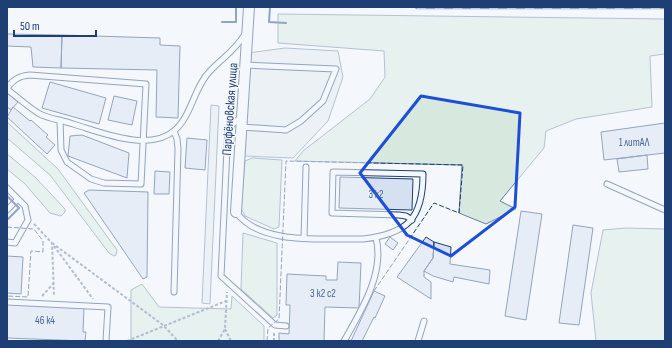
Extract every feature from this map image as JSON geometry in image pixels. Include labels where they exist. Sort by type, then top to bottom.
[{"type":"street","name":"Парфёновская улица","points":[[236,212],[249,7]]},
{"type":"lane","points":[[60,120],[63,156],[67,162],[91,179],[104,183],[141,184],[143,140],[146,84],[30,75],[20,76],[12,81],[7,89],[39,114],[60,120],[127,140],[143,140],[159,138],[174,131],[183,121],[200,86],[210,71],[237,48],[247,31]]},
{"type":"lane","points":[[241,127],[286,130],[302,122],[323,100],[336,69],[245,65]]},
{"type":"lane","points":[[242,117],[228,128],[221,276],[275,325],[286,326]]},
{"type":"lane","points":[[174,131],[178,149],[174,292]]},
{"type":"lane","points":[[304,238],[306,168]]},
{"type":"lane","points":[[236,212],[242,221],[268,234],[282,237],[376,238],[403,227],[412,220],[420,208],[423,195],[424,174],[333,172],[332,213],[399,215],[406,216],[412,220]]},
{"type":"lane","points":[[607,184],[665,210]]},
{"type":"lane","points":[[7,188],[25,206],[28,220],[15,243],[7,242]]},
{"type":"lane","points":[[7,210],[18,198]]},
{"type":"lane","points":[[344,341],[362,309],[370,290],[376,269],[378,250],[376,238]]},
{"type":"lane","points":[[7,302],[108,308],[106,341]]},
{"type":"lane","points":[[418,341],[424,321]]},
{"type":"path","points":[[28,220],[52,243],[163,325],[178,341]]},
{"type":"path","points":[[52,243],[54,304]]},
{"type":"path","points":[[52,243],[99,307]]},
{"type":"path","points":[[34,303],[53,284]]},
{"type":"path","points":[[127,341],[163,325],[226,301]]},
{"type":"path","points":[[218,341],[225,329],[231,341]]},
{"type":"highlighted area","points":[[421,96],[520,113],[515,207],[451,256],[407,235],[360,173]]},
{"type":"shaded area","points":[[278,14],[665,19],[665,54],[650,56],[652,107],[576,119],[546,131],[544,148],[500,201],[516,209],[486,224],[459,213],[462,165],[295,161],[303,151],[370,99],[385,77],[384,51],[278,43]]},
{"type":"shaded area","points":[[285,48],[338,51],[343,77],[328,121],[293,158],[242,156],[248,53]]},
{"type":"shaded area","points":[[211,105],[219,106],[210,304],[202,303]]},
{"type":"shaded area","points":[[7,122],[58,169],[117,250],[116,255],[114,256],[109,253],[50,175],[7,138]]},
{"type":"shaded area","points":[[7,154],[35,177],[65,209],[65,212],[61,216],[50,213],[25,184],[7,169]]},
{"type":"shaded area","points":[[252,158],[282,160],[279,227],[274,229],[245,216],[241,208],[245,161]]},
{"type":"shaded area","points":[[626,228],[665,229],[665,341],[596,341],[591,293],[603,230]]},
{"type":"shaded area","points":[[243,233],[277,243],[277,315],[273,318],[241,289]]},
{"type":"shaded area","points":[[142,284],[159,307],[231,309],[232,296],[264,326],[264,341],[131,341],[131,290]]},
{"type":"building","points":[[7,34],[62,35],[61,68],[33,67],[31,47],[7,46]]},
{"type":"building","points":[[62,35],[160,38],[160,45],[180,46],[178,118],[156,117],[157,70],[61,68]]},
{"type":"building","points":[[50,82],[106,98],[99,124],[42,108]]},
{"type":"building","points":[[7,93],[18,102],[11,110],[7,107]]},
{"type":"building","points":[[114,96],[137,101],[132,125],[108,120]]},
{"type":"building","points":[[13,107],[48,135],[46,137],[55,145],[47,154],[7,117]]},
{"type":"building","points":[[665,123],[665,153],[604,160],[601,132]]},
{"type":"building","points":[[82,135],[129,153],[127,178],[68,156],[70,136]]},
{"type":"building","points":[[187,138],[207,140],[205,170],[185,168]]},
{"type":"building","points":[[647,155],[648,169],[619,172],[617,159]]},
{"type":"building","points":[[155,171],[170,172],[169,194],[154,194]]},
{"type":"building","points":[[340,177],[413,179],[412,210],[339,208]]},
{"type":"building","points":[[89,190],[148,192],[147,277],[143,279],[84,193]]},
{"type":"building","points":[[521,211],[542,214],[526,320],[505,316]]},
{"type":"building","points":[[573,225],[593,228],[579,325],[559,323]]},
{"type":"building","points":[[390,237],[398,243],[393,250],[385,244]]},
{"type":"building","points":[[426,237],[434,242],[433,258],[424,271],[424,277],[431,282],[431,299],[397,277]]},
{"type":"building","points":[[434,242],[451,247],[450,264],[490,270],[489,284],[454,277],[453,282],[433,276],[424,271],[433,258]]},
{"type":"building","points":[[7,256],[23,257],[21,294],[7,293]]},
{"type":"building","points":[[338,262],[361,263],[359,308],[325,307],[324,341],[279,341],[279,333],[289,334],[290,305],[286,305],[287,274],[326,276],[326,280],[337,280]]},
{"type":"building","points":[[374,291],[385,296],[375,318],[374,317],[362,341],[351,341]]},
{"type":"building","points":[[7,304],[84,308],[83,332],[86,332],[85,341],[7,338]]},
{"type":"railway","points":[[417,7],[665,7]]},
{"type":"fence","points":[[267,341],[268,328],[279,319],[286,161],[463,165],[459,213],[434,203],[374,291]]},
{"type":"fence","points":[[7,227],[34,229],[43,241],[43,252],[31,251],[28,297],[7,296]]},
{"type":"wall","points":[[222,22],[236,22],[236,7]]},
{"type":"wall","points":[[270,7],[269,22],[286,23]]},
{"type":"wall","points":[[7,196],[19,208],[7,220]]}]
